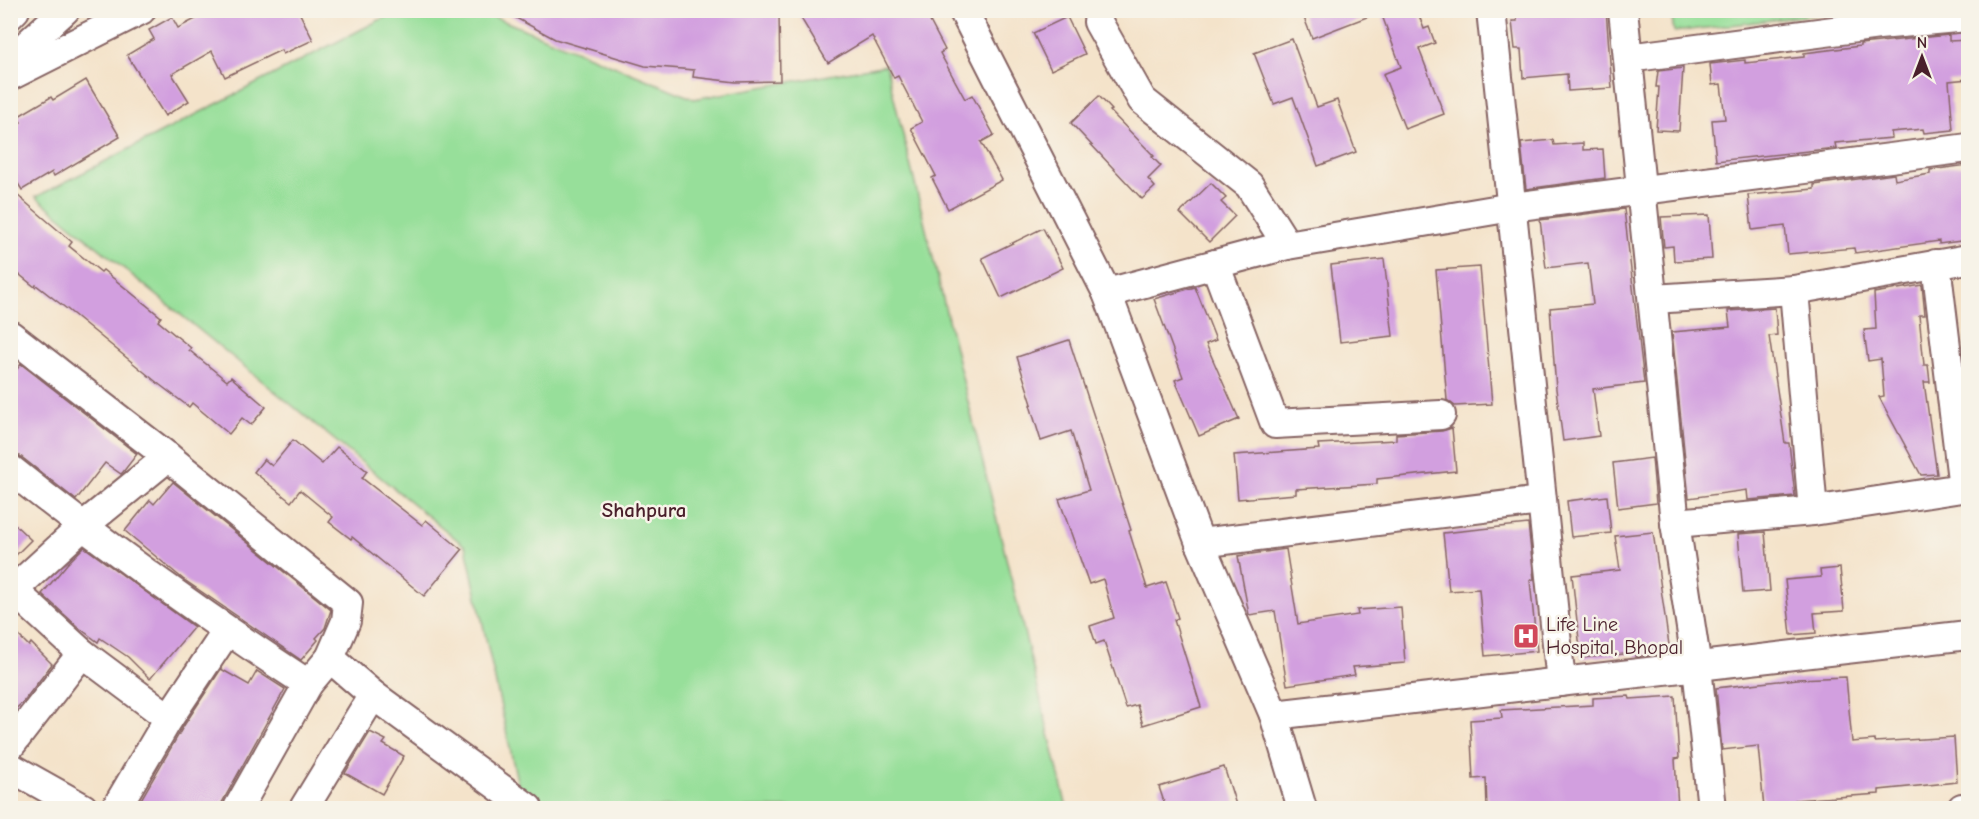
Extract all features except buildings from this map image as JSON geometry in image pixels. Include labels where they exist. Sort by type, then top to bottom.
[{"type":"street","points":[[10,15],[15,10]]},
{"type":"street","points":[[10,60],[64,10]]},
{"type":"street","points":[[10,76],[141,10]]},
{"type":"street","points":[[963,10],[1107,293],[1200,543],[1274,715],[1302,808]]},
{"type":"street","points":[[1491,10],[1561,682]]},
{"type":"street","points":[[1623,10],[1675,523],[1697,668],[1712,808]]},
{"type":"street","points":[[1628,58],[1878,18],[1968,17]]},
{"type":"street","points":[[1098,22],[1142,100],[1249,185],[1287,245]]},
{"type":"street","points":[[1107,293],[1287,245],[1512,207],[1968,148]]},
{"type":"street","points":[[1653,299],[1794,290],[1968,259]]},
{"type":"street","points":[[1215,264],[1275,424],[1441,415]]},
{"type":"street","points":[[1675,523],[1813,511],[1966,488],[1936,264]]},
{"type":"street","points":[[1794,290],[1813,511]]},
{"type":"street","points":[[10,335],[348,603],[346,621],[330,658],[308,684],[238,808]]},
{"type":"street","points":[[168,458],[82,527],[12,591],[82,653],[169,717]]},
{"type":"street","points":[[10,469],[82,527],[227,631],[308,684]]},
{"type":"street","points":[[1200,543],[1541,501]]},
{"type":"street","points":[[116,808],[169,717],[227,631]]},
{"type":"street","points":[[1274,715],[1968,635]]},
{"type":"street","points":[[10,746],[82,653]]},
{"type":"street","points":[[330,658],[372,695],[528,808]]},
{"type":"street","points":[[304,808],[372,695]]},
{"type":"street","points":[[10,767],[83,808]]},
{"type":"street","points":[[1962,808],[1968,808]]},
{"type":"green space","points":[[1671,10],[1845,11],[1674,32]]},
{"type":"green space","points":[[391,14],[487,14],[694,99],[886,65],[1067,808],[523,808],[466,547],[36,197]]},
{"type":"place","name":"Life Line Hospital, Bhopal","points":[[1526,636]]},
{"type":"district","name":"Shahpura","points":[[644,510]]}]
